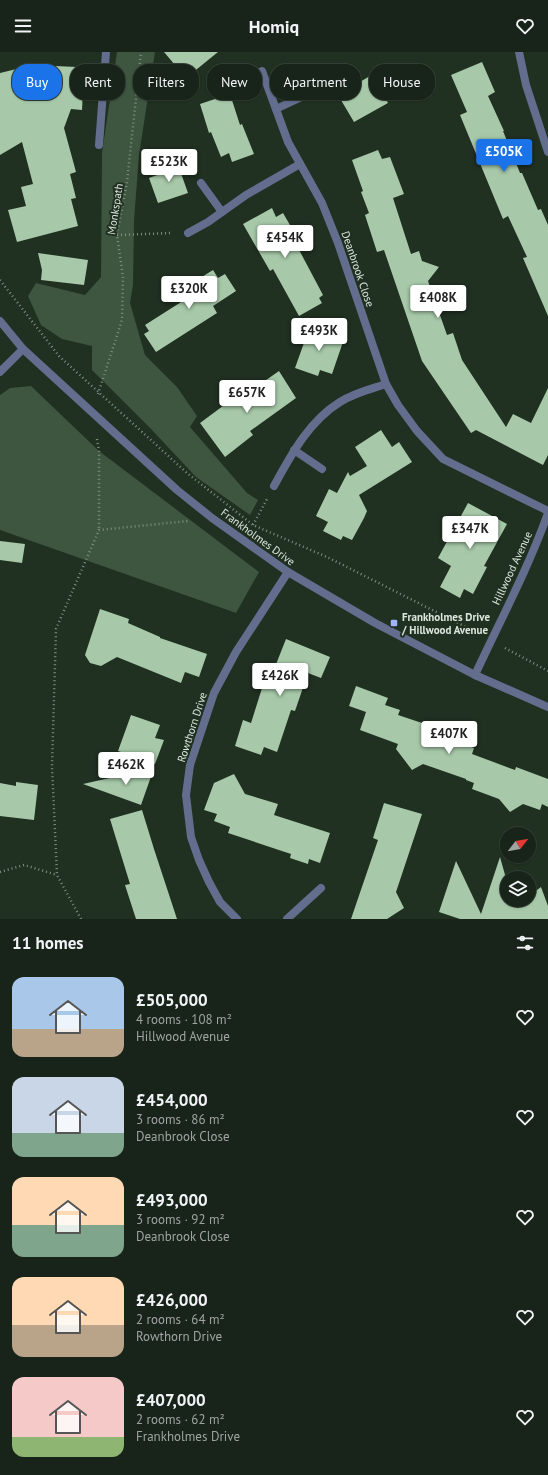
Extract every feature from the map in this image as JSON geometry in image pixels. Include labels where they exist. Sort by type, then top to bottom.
[{"type":"street","points":[[99,145],[106,52]]},
{"type":"street","points":[[519,52],[526,85],[548,152]]},
{"type":"street","name":"Deanbrook Close","points":[[262,71],[288,142],[322,203],[338,243],[386,384],[398,405],[417,431],[443,459],[548,512]]},
{"type":"street","points":[[276,109],[295,100]]},
{"type":"street","points":[[188,233],[246,195],[300,164]]},
{"type":"street","points":[[201,183],[222,212]]},
{"type":"street","name":"Frankholmes Drive","points":[[0,321],[23,349],[177,490],[212,518],[288,572],[375,623],[475,675],[548,707]]},
{"type":"street","points":[[0,372],[23,349]]},
{"type":"street","points":[[274,486],[294,450],[319,418],[340,402],[362,392],[386,384]]},
{"type":"street","points":[[294,450],[322,468]]},
{"type":"street","name":"Hillwood Avenue","points":[[475,675],[541,533],[548,512]]},
{"type":"street","name":"Rowthorn Drive","points":[[237,919],[220,902],[199,860],[191,837],[186,795],[190,765],[214,693],[236,652],[288,572]]},
{"type":"street","points":[[287,919],[321,888]]},
{"type":"path","name":"Monkspath","points":[[92,412],[122,320],[123,277],[117,235],[127,182],[141,52]]},
{"type":"path","points":[[117,235],[188,233]]},
{"type":"path","points":[[0,280],[59,356],[187,473],[253,525],[327,557],[491,640],[548,671]]},
{"type":"path","points":[[81,919],[57,875],[52,766],[56,629],[99,530],[99,451],[92,412]]},
{"type":"path","points":[[244,541],[274,486]]},
{"type":"path","points":[[99,530],[212,518]]},
{"type":"path","points":[[0,872],[24,865],[57,875]]},
{"type":"green space","points":[[117,52],[155,52],[153,64],[133,64],[133,100],[148,100],[139,155],[134,221],[133,285],[130,303],[145,355],[177,387],[197,416],[190,427],[247,493],[258,500],[250,515],[196,477],[152,430],[92,370],[92,346],[62,339],[41,325],[28,296],[36,283],[85,295],[101,277],[102,153],[110,100],[125,100],[125,64],[115,64]]},
{"type":"green space","points":[[31,386],[99,451],[259,572],[236,613],[0,530],[0,395],[10,388]]},
{"type":"building","points":[[164,52],[218,52],[199,67],[199,64],[174,64]]},
{"type":"building","points":[[482,62],[495,92],[488,96],[504,131],[520,173],[522,173],[538,210],[541,209],[548,225],[548,316],[523,258],[527,257],[508,216],[503,219],[460,115],[467,112],[451,75]]},
{"type":"building","points":[[62,66],[70,67],[70,100],[82,100],[82,110],[71,109],[64,128],[76,172],[70,174],[76,198],[71,199],[78,226],[17,242],[8,210],[26,206],[21,187],[33,184],[22,142],[0,155],[0,73],[12,70],[12,100],[62,100]]},
{"type":"building","points":[[369,77],[369,100],[386,100],[388,103],[354,122],[341,100],[361,100],[361,81]]},
{"type":"building","points":[[212,100],[232,100],[240,125],[242,124],[254,154],[232,162],[229,153],[221,157],[211,132],[209,133],[200,104]]},
{"type":"building","points":[[378,150],[382,159],[390,157],[404,194],[393,198],[411,254],[419,251],[422,261],[439,267],[428,281],[447,335],[453,333],[462,360],[506,427],[513,414],[531,423],[548,388],[548,455],[543,465],[476,430],[471,433],[422,361],[384,250],[377,252],[365,215],[369,213],[361,192],[363,191],[352,160]]},
{"type":"building","points":[[177,162],[188,193],[158,203],[149,178],[160,174],[158,169]]},
{"type":"building","points":[[272,208],[276,217],[283,213],[301,244],[297,246],[323,295],[319,298],[322,303],[299,316],[273,269],[270,271],[243,224]]},
{"type":"building","points":[[38,253],[88,260],[84,285],[41,280],[42,270]]},
{"type":"building","points":[[213,270],[218,278],[225,274],[236,291],[213,306],[217,313],[156,352],[144,334],[149,331],[145,325],[189,297],[184,288]]},
{"type":"building","points":[[310,326],[344,339],[332,374],[320,370],[318,376],[295,368]]},
{"type":"building","points":[[279,371],[296,398],[250,431],[253,435],[225,457],[200,423],[227,403],[229,406]]},
{"type":"building","points":[[381,430],[392,447],[399,442],[412,462],[359,495],[367,511],[352,540],[343,536],[341,540],[323,531],[328,522],[316,516],[329,489],[337,493],[348,472],[350,476],[367,466],[355,447]]},
{"type":"building","points":[[468,503],[507,524],[484,566],[487,567],[473,594],[464,589],[460,598],[440,587],[451,566],[438,558]]},
{"type":"building","points":[[0,541],[25,544],[22,563],[0,560]]},
{"type":"building","points":[[100,609],[129,619],[128,623],[160,638],[207,654],[199,677],[185,672],[181,683],[117,657],[101,666],[90,663],[85,655]]},
{"type":"building","points":[[286,639],[330,657],[321,678],[308,673],[295,711],[291,710],[277,752],[264,747],[261,755],[235,746],[243,720],[251,723],[263,685],[267,687]]},
{"type":"building","points":[[356,686],[388,698],[385,705],[400,710],[398,715],[437,728],[435,734],[474,748],[472,754],[515,770],[516,767],[548,779],[548,807],[542,804],[540,810],[523,804],[510,812],[499,799],[472,789],[474,783],[466,779],[423,764],[412,770],[396,749],[398,744],[360,730],[366,712],[349,706]]},
{"type":"building","points":[[131,715],[160,725],[155,738],[164,740],[155,764],[118,751]]},
{"type":"building","points":[[154,768],[141,805],[83,784]]},
{"type":"building","points":[[234,774],[245,794],[278,804],[274,815],[330,833],[320,863],[309,859],[308,864],[290,858],[291,854],[228,833],[230,827],[214,821],[217,814],[204,810],[214,783]]},
{"type":"building","points":[[16,782],[38,785],[34,820],[0,816],[0,783],[16,786]]},
{"type":"building","points":[[384,803],[422,814],[396,892],[404,908],[387,919],[351,919],[378,840],[373,838]]},
{"type":"building","points":[[142,810],[177,919],[136,919],[125,885],[130,884],[110,819]]},
{"type":"building","points":[[500,857],[500,863],[502,863],[504,871],[500,871],[500,907],[536,907],[536,891],[541,887],[548,906],[548,919],[460,919],[439,912],[456,861],[481,914]]},
{"type":"place","name":"Frankholmes Drive / Hillwood Avenue","points":[[394,623]]}]
